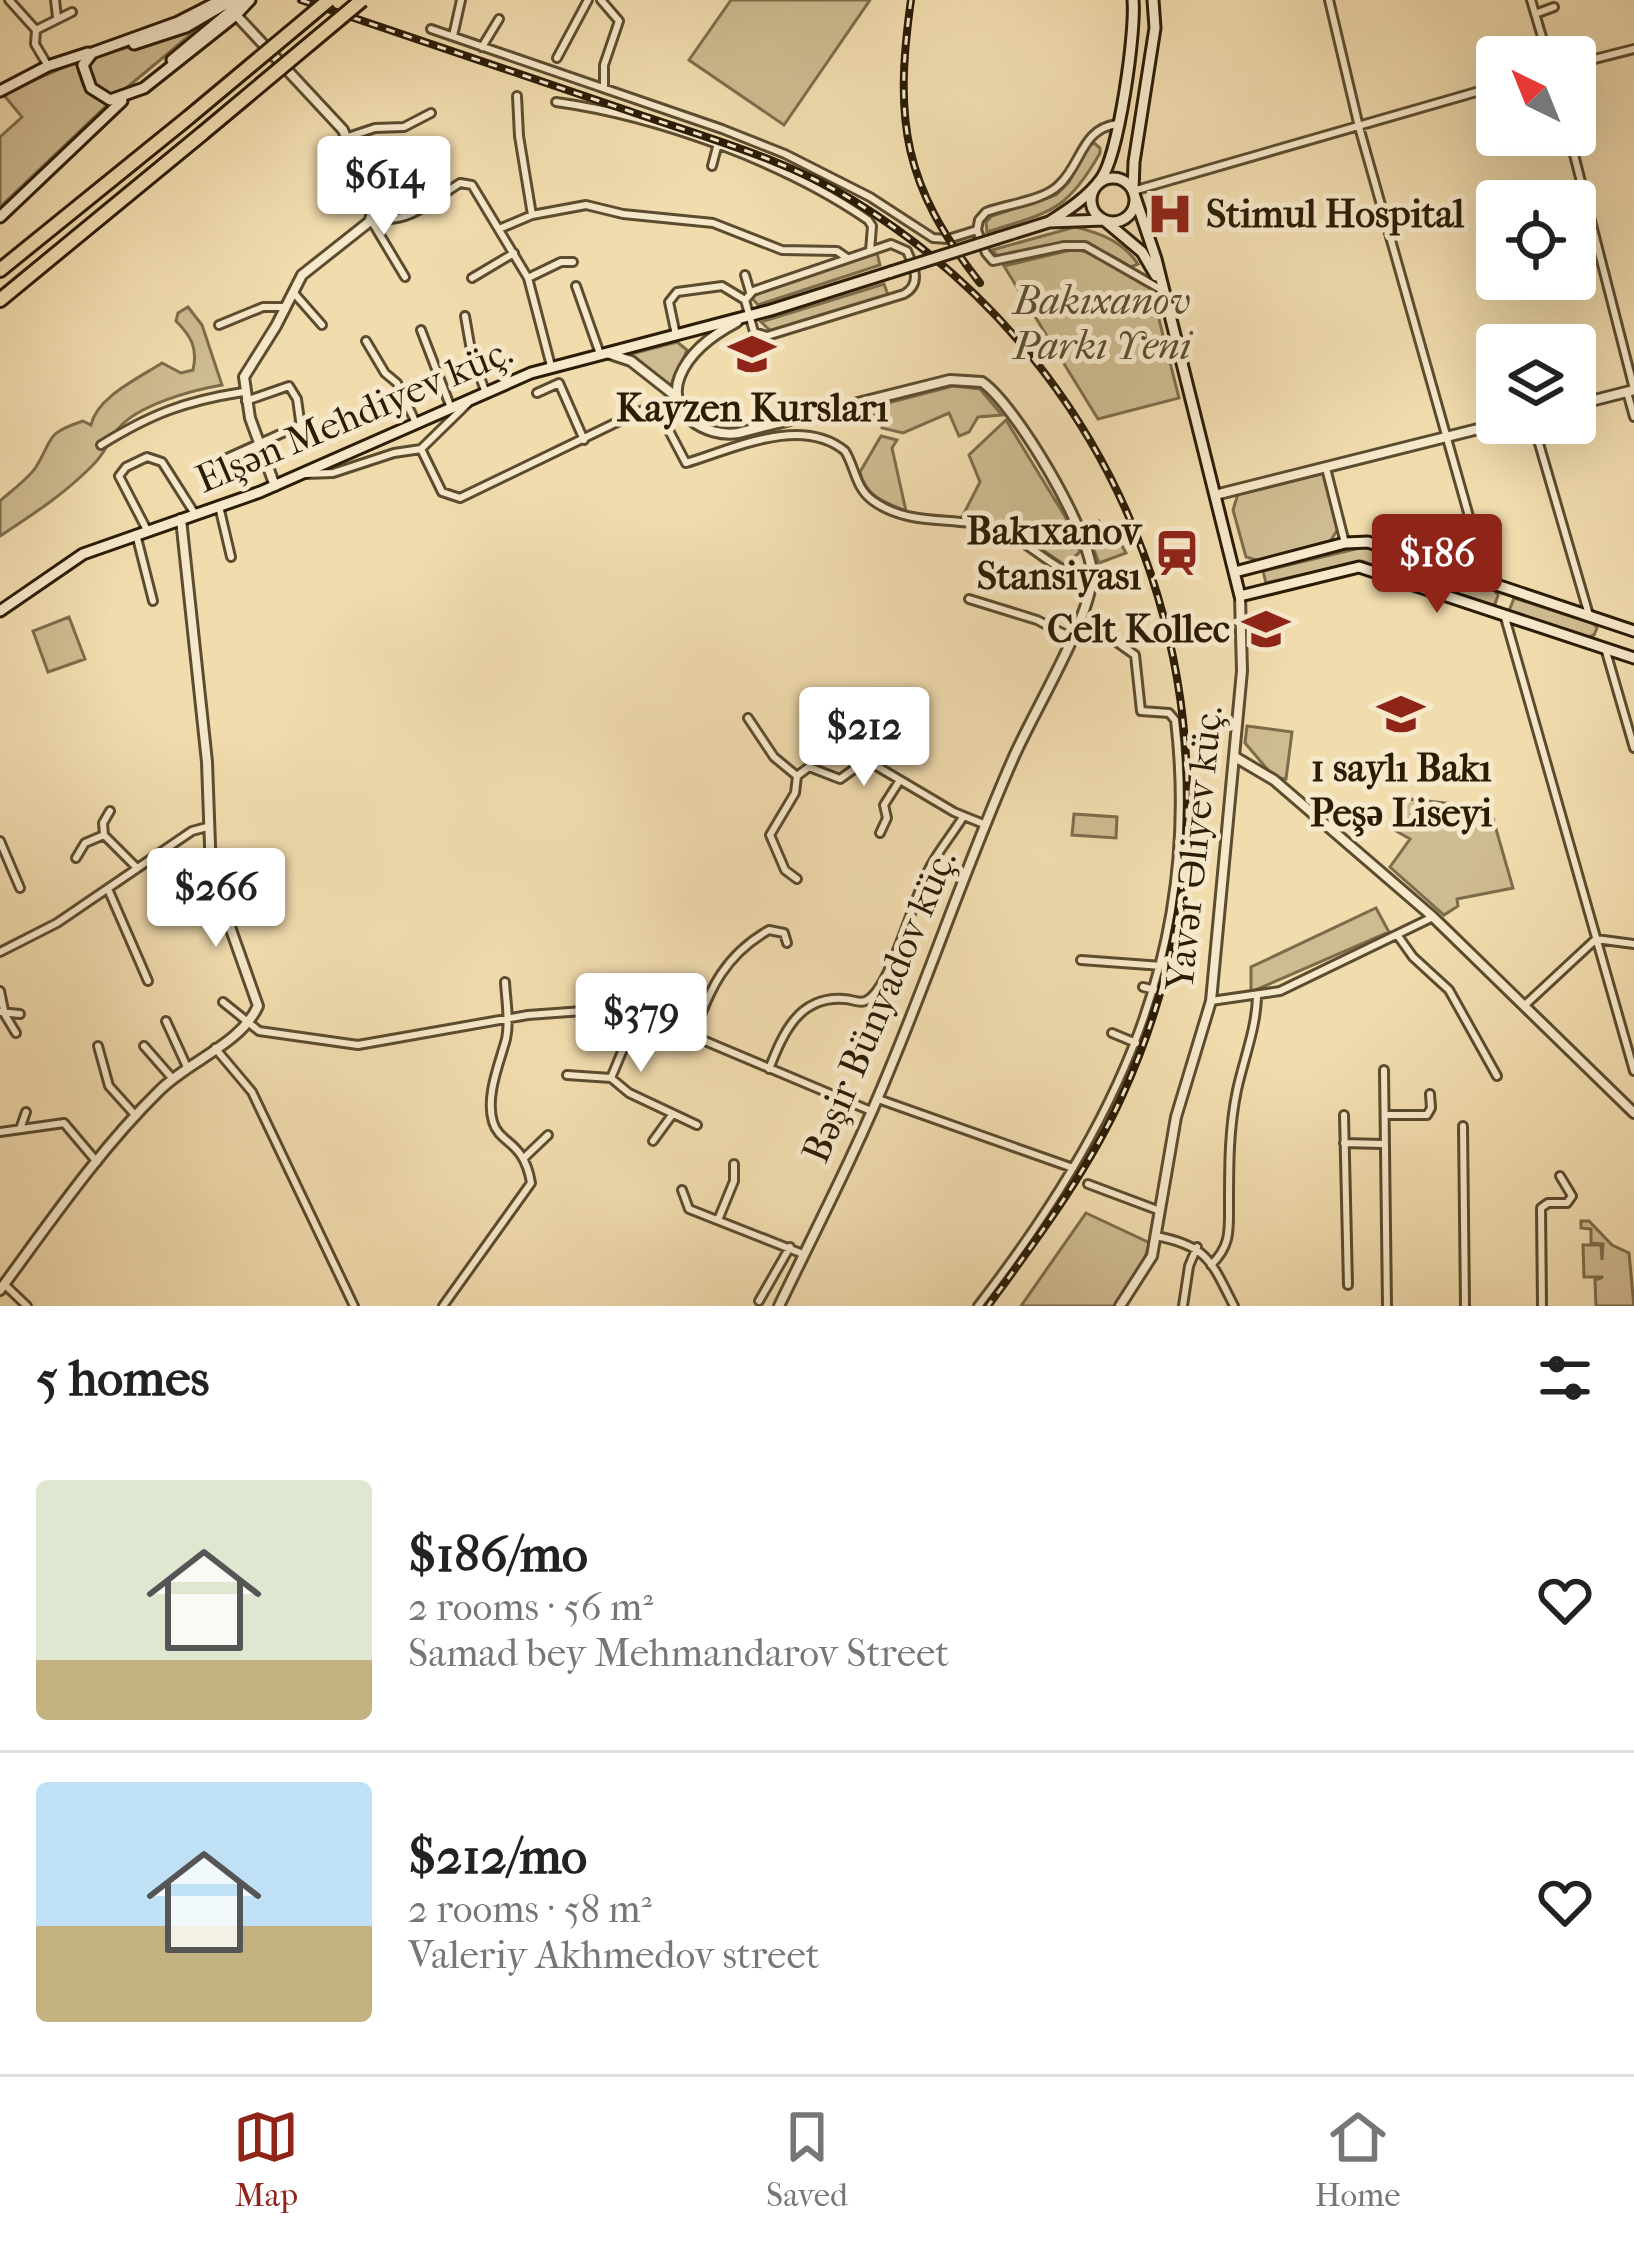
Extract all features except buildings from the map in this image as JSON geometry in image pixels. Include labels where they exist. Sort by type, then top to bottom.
[{"type":"highway","points":[[0,270],[329,0]]},
{"type":"highway","points":[[0,300],[362,0]]},
{"type":"main road","points":[[1,88],[48,66],[178,22],[220,0]]},
{"type":"main road","points":[[232,0],[185,28],[100,49],[83,62],[88,83],[105,99],[126,98],[160,77],[236,15],[247,0]]},
{"type":"main road","points":[[0,217],[126,98],[247,0]]},
{"type":"main road","points":[[1132,0],[1133,24],[1118,124],[1091,204],[1142,252],[1163,290]]},
{"type":"main road","points":[[1049,222],[1117,222],[1135,204],[1139,128],[1154,37],[1153,0]]},
{"type":"main road","points":[[1118,124],[1139,128]]},
{"type":"main road","points":[[1049,222],[1097,184],[1117,178],[1133,191],[1163,290],[1240,596],[1359,567],[1634,658]]},
{"type":"main road","name":"Elşən Mehdiyev küç.","points":[[0,611],[70,560],[275,486],[551,366],[749,316],[1049,222]]},
{"type":"main road","points":[[1234,568],[1256,567],[1345,542],[1368,542],[1634,631]]},
{"type":"main road","points":[[1504,614],[1511,592]]},
{"type":"main road","points":[[1600,647],[1604,621]]},
{"type":"street","points":[[9,0],[36,30],[35,44],[48,66]]},
{"type":"street","points":[[55,0],[57,17]]},
{"type":"street","points":[[452,36],[461,0]]},
{"type":"street","points":[[557,58],[588,0]]},
{"type":"street","points":[[601,0],[619,21],[604,65],[604,88]]},
{"type":"street","points":[[1329,0],[1358,128],[1487,583]]},
{"type":"street","points":[[1531,0],[1542,36]]},
{"type":"street","points":[[1535,14],[1554,7]]},
{"type":"street","points":[[36,30],[72,11]]},
{"type":"street","points":[[236,15],[348,137],[373,218],[404,277]]},
{"type":"street","points":[[482,47],[499,19]]},
{"type":"street","points":[[430,29],[785,154],[870,196],[934,238],[977,230]]},
{"type":"street","points":[[1596,59],[1634,49]]},
{"type":"street","points":[[1133,191],[1476,92]]},
{"type":"street","points":[[517,96],[532,215]]},
{"type":"street","points":[[556,102],[595,109],[718,147],[781,172],[861,215],[872,226],[870,250]]},
{"type":"street","points":[[348,137],[375,128],[404,128],[431,113]]},
{"type":"street","points":[[1118,124],[1104,127],[1087,140],[1053,190],[986,212],[977,230],[986,253],[997,262],[1064,246],[1085,246],[1163,290]]},
{"type":"street","points":[[712,166],[718,147]]},
{"type":"street","points":[[1574,156],[1632,390],[1634,416]]},
{"type":"street","points":[[275,486],[244,396],[244,377],[307,269],[373,218],[404,217],[464,181],[472,185],[528,278],[551,366]]},
{"type":"street","points":[[499,229],[532,215],[586,205],[713,224],[771,247],[837,250],[848,259]]},
{"type":"street","points":[[676,335],[669,302],[677,292],[722,286],[747,296],[891,244],[905,249],[916,277],[911,289],[766,336],[754,332],[749,316],[747,296],[745,274]]},
{"type":"street","points":[[472,278],[514,253]]},
{"type":"street","points":[[528,278],[561,262],[573,262]]},
{"type":"street","points":[[576,286],[600,354],[625,357],[678,398],[700,428],[729,435],[950,380],[982,382],[1005,404],[1074,516],[1091,559],[1092,579],[1074,575],[994,527],[927,521],[875,502],[857,483],[844,451],[813,435],[783,436],[686,463],[656,406]]},
{"type":"street","points":[[291,291],[322,325]]},
{"type":"street","points":[[219,325],[267,306],[285,307]]},
{"type":"street","points":[[465,316],[472,356],[486,392]]},
{"type":"street","points":[[678,398],[679,378],[688,361],[712,337],[749,316]]},
{"type":"street","points":[[421,330],[451,408]]},
{"type":"street","points":[[366,341],[397,383],[416,423]]},
{"type":"street","points":[[537,393],[559,383],[584,440]]},
{"type":"street","points":[[101,445],[162,410],[199,398],[293,388],[298,426],[305,436],[323,429]]},
{"type":"street","points":[[1596,399],[1632,390]]},
{"type":"street","points":[[303,473],[333,473],[421,449],[472,398]]},
{"type":"street","points":[[421,449],[442,492],[460,498],[678,398]]},
{"type":"street","points":[[207,467],[298,426]]},
{"type":"street","points":[[1215,495],[1476,429]]},
{"type":"street","points":[[1539,444],[1589,616]]},
{"type":"street","points":[[153,601],[142,532],[119,476],[147,457],[162,462],[195,514]]},
{"type":"street","points":[[1326,468],[1345,542]]},
{"type":"street","points":[[219,506],[231,557]]},
{"type":"street","points":[[27,1306],[2,1287],[136,1116],[172,1078],[247,1024],[258,1000],[213,881],[207,762],[181,519]]},
{"type":"street","name":"Bəşir Bünyadov küç.","points":[[778,1306],[877,1099],[1011,763],[1070,638],[1092,579]]},
{"type":"street","name":"Yavər Əliyev küç.","points":[[1120,1306],[1148,1267],[1176,1117],[1211,1000],[1243,652],[1240,596]]},
{"type":"street","points":[[969,599],[1037,620],[1070,638]]},
{"type":"street","points":[[1504,614],[1634,1071]]},
{"type":"street","points":[[977,1306],[1073,1168],[1136,1043],[1162,966],[1180,828],[1175,720],[1169,713],[1141,711],[1135,655],[1111,638],[1076,624]]},
{"type":"street","points":[[1600,647],[1634,748]]},
{"type":"street","points":[[748,718],[774,757],[796,776]]},
{"type":"street","points":[[1234,758],[1274,780],[1433,917],[1523,1008],[1633,1107]]},
{"type":"street","points":[[796,776],[809,767],[840,779],[865,763],[986,825]]},
{"type":"street","points":[[796,776],[795,793],[770,835],[785,870],[797,879]]},
{"type":"street","points":[[880,832],[887,818],[884,805],[900,780]]},
{"type":"street","points":[[110,811],[104,835],[137,868]]},
{"type":"street","points":[[769,1069],[786,1028],[799,1012],[839,998],[862,1002],[871,998],[927,872],[963,817]]},
{"type":"street","points":[[0,952],[33,938],[192,831],[207,827]]},
{"type":"street","points":[[76,858],[86,843],[104,835]]},
{"type":"street","points":[[0,842],[20,888]]},
{"type":"street","points":[[108,889],[148,981]]},
{"type":"street","points":[[1211,1000],[1280,991],[1433,917]]},
{"type":"street","points":[[694,1034],[713,981],[748,944],[775,930],[784,933],[787,943]]},
{"type":"street","points":[[1398,936],[1449,990],[1497,1076]]},
{"type":"street","points":[[1596,939],[1634,944]]},
{"type":"street","points":[[1523,1008],[1596,939]]},
{"type":"street","points":[[1081,960],[1162,966]]},
{"type":"street","points":[[443,1306],[531,1183],[525,1157],[492,1120],[507,1019],[505,982]]},
{"type":"street","points":[[1143,987],[1155,990]]},
{"type":"street","points":[[0,992],[2,1012],[16,1033]]},
{"type":"street","points":[[1211,1265],[1222,1254],[1229,1235],[1228,1150],[1257,997]]},
{"type":"street","points":[[223,1002],[265,1033],[365,1045],[507,1019],[600,1011],[641,1014],[871,1111]]},
{"type":"street","points":[[2,1012],[20,1014]]},
{"type":"street","points":[[166,1021],[187,1066]]},
{"type":"street","points":[[611,1078],[626,1042],[657,1032],[665,1022]]},
{"type":"street","points":[[1112,1033],[1136,1043]]},
{"type":"street","points":[[98,1046],[110,1086],[136,1116]]},
{"type":"street","points":[[144,1046],[172,1078]]},
{"type":"street","points":[[215,1048],[252,1091],[354,1306]]},
{"type":"street","points":[[1384,1070],[1387,1306]]},
{"type":"street","points":[[567,1075],[611,1078],[629,1093],[697,1124]]},
{"type":"street","points":[[1385,1115],[1427,1115],[1430,1094]]},
{"type":"street","points":[[877,1099],[1073,1168]]},
{"type":"street","points":[[20,1130],[26,1112]]},
{"type":"street","points":[[653,1141],[673,1113]]},
{"type":"street","points":[[1344,1115],[1348,1285]]},
{"type":"street","points":[[0,1132],[64,1124],[98,1162]]},
{"type":"street","points":[[1463,1126],[1465,1306]]},
{"type":"street","points":[[525,1157],[548,1136]]},
{"type":"street","points":[[1344,1143],[1383,1144]]},
{"type":"street","points":[[718,1220],[734,1181],[734,1164]]},
{"type":"street","points":[[1542,1306],[1541,1208],[1567,1203],[1572,1196],[1560,1176]]},
{"type":"street","points":[[1088,1184],[1160,1211]]},
{"type":"street","points":[[682,1190],[689,1209],[803,1254]]},
{"type":"street","points":[[1156,1236],[1197,1247],[1234,1306]]},
{"type":"street","points":[[759,1301],[790,1247]]},
{"type":"street","points":[[1183,1306],[1189,1265],[1197,1247]]},
{"type":"green space","points":[[731,0],[870,0],[784,125],[689,60]]},
{"type":"green space","points":[[201,26],[119,94],[109,96],[91,80],[89,65],[98,56]]},
{"type":"green space","points":[[76,62],[83,85],[107,105],[0,207],[0,137],[22,117],[3,94]]},
{"type":"green space","points":[[1094,143],[1100,153],[1066,199],[1041,214],[987,232],[986,222],[992,216],[1056,195]]},
{"type":"green space","points":[[1075,227],[1111,240],[1138,264],[1131,267],[1078,244],[1000,258],[992,250]]},
{"type":"green space","name":"Bakıxanov Parkı Yeni","points":[[1075,249],[1098,255],[1151,288],[1179,398],[1098,419],[1004,266]]},
{"type":"green space","points":[[877,253],[880,265],[758,305],[750,296]]},
{"type":"green space","points":[[884,284],[888,295],[772,332],[761,322]]},
{"type":"green space","points":[[188,307],[202,325],[222,385],[166,400],[127,420],[80,477],[0,536],[0,501],[33,471],[56,434],[83,421],[91,425],[110,397],[162,363],[181,373],[193,370],[192,343],[176,321],[178,313]]},
{"type":"green space","points":[[677,342],[687,350],[671,389],[631,354]]},
{"type":"green space","points":[[953,386],[980,389],[1002,415],[978,417],[969,432],[959,436],[949,413],[903,433],[882,428],[885,413],[836,424],[819,421]]},
{"type":"green space","points":[[1006,420],[1066,518],[1080,552],[1065,565],[1004,528],[962,517],[980,482],[969,455]]},
{"type":"green space","points":[[881,436],[897,440],[892,448],[906,511],[872,493],[860,472]]},
{"type":"green space","points":[[1324,473],[1338,529],[1329,543],[1260,561],[1246,557],[1233,510],[1238,494]]},
{"type":"green space","points":[[1099,521],[1103,529],[1120,522],[1123,527],[1114,531],[1126,553],[1099,563],[1085,527]]},
{"type":"green space","points":[[1364,547],[1494,590],[1498,595],[1495,604],[1489,606],[1362,561],[1266,583],[1263,571]]},
{"type":"green space","points":[[1514,598],[1597,628],[1589,637],[1509,611]]},
{"type":"green space","points":[[69,617],[85,659],[48,672],[33,631]]},
{"type":"green space","points":[[1247,726],[1292,732],[1286,779],[1274,777],[1245,743]]},
{"type":"green space","points":[[1400,798],[1490,808],[1513,888],[1457,899],[1458,906],[1444,915],[1390,867],[1410,839],[1391,828]]},
{"type":"green space","points":[[1074,814],[1117,817],[1116,838],[1072,835]]},
{"type":"green space","points":[[1376,908],[1389,932],[1251,992],[1251,967]]},
{"type":"green space","points":[[1086,1213],[1150,1243],[1139,1274],[1115,1306],[1021,1306]]},
{"type":"green space","points":[[1581,1221],[1589,1221],[1612,1245],[1629,1253],[1634,1306],[1596,1306],[1595,1280],[1603,1277],[1584,1277],[1583,1245],[1601,1245],[1602,1260],[1603,1244],[1591,1243],[1591,1229],[1581,1228]]},
{"type":"railway","points":[[301,0],[744,150],[854,201],[959,279],[1045,373],[1111,480],[1158,596],[1183,718],[1186,844],[1166,970],[1123,1094],[1078,1177],[988,1306]]},
{"type":"railway","points":[[911,0],[904,81],[910,150],[934,214],[980,283]]},
{"type":"place","name":"Stimul Hospital","points":[[1170,214]]},
{"type":"place","name":"Kayzen Kursları","points":[[752,354]]},
{"type":"place","name":"Bakıxanov Stansiyası","points":[[1177,553]]},
{"type":"place","name":"Celt Kollec","points":[[1266,629]]},
{"type":"place","name":"1 saylı Bakı Peşə Liseyi","points":[[1401,714]]}]
